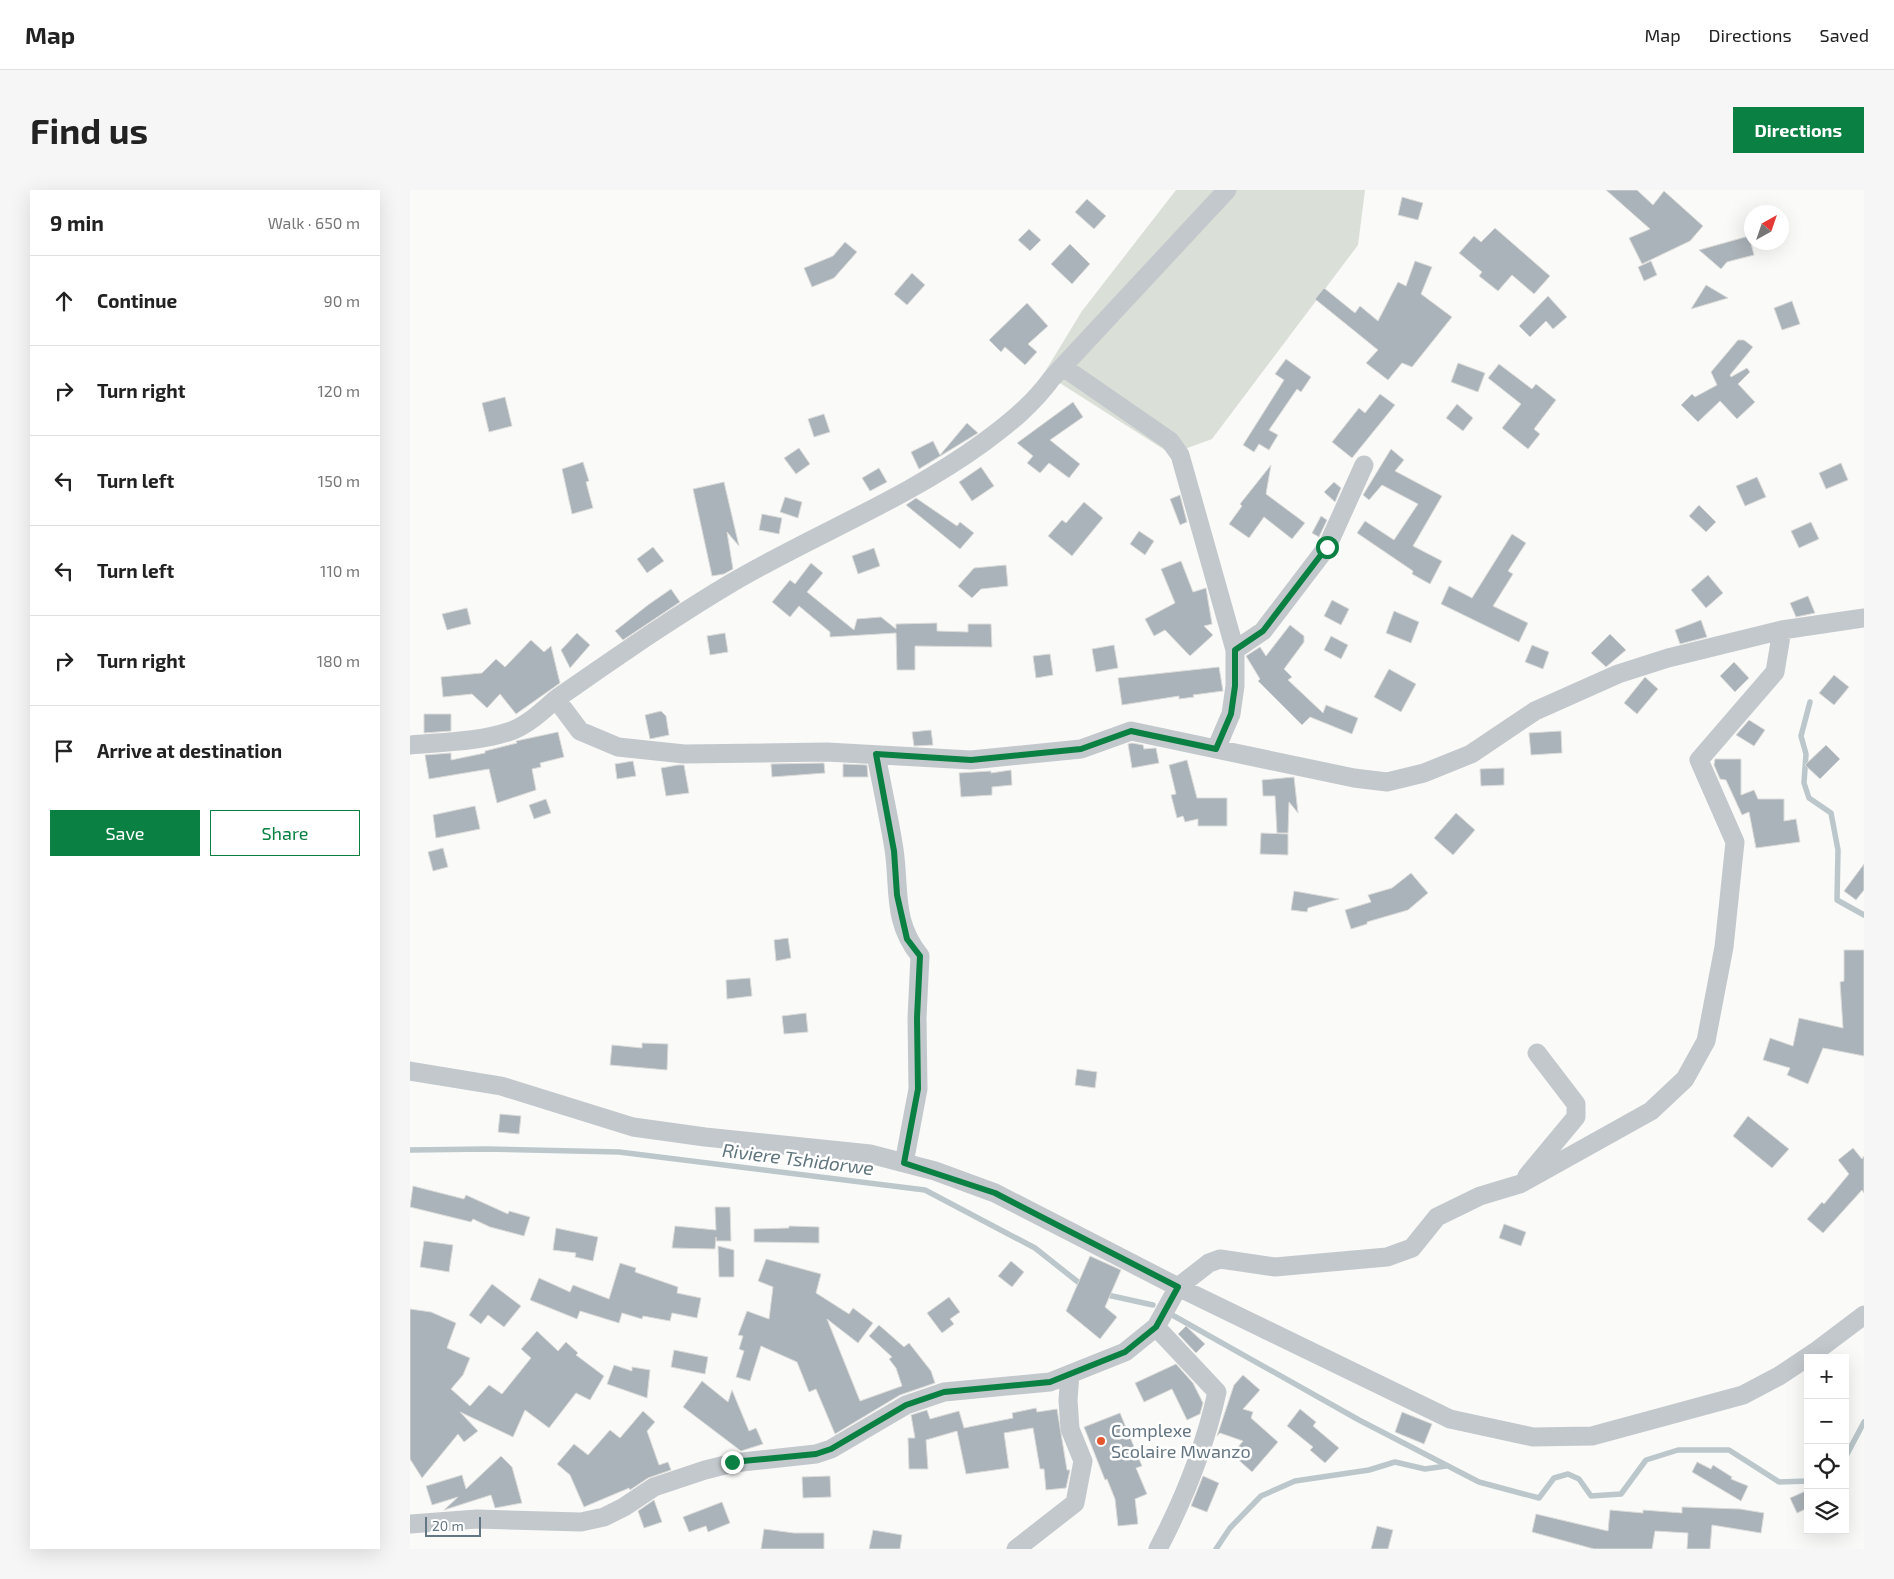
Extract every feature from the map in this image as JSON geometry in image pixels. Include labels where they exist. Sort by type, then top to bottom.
[{"type":"street","points":[[410,745],[478,738],[512,730],[536,717],[556,699],[732,582],[914,488],[968,454],[1008,424],[1038,398],[1052,378],[1227,190]]},
{"type":"street","points":[[1063,367],[1170,442],[1180,455],[1235,650],[1235,686],[1231,714],[1216,749]]},
{"type":"street","points":[[1235,650],[1263,631],[1327,547],[1364,465]]},
{"type":"street","points":[[556,699],[580,731],[618,747],[684,754],[827,752],[971,760],[1081,749],[1131,731],[1354,778],[1387,782],[1424,773],[1471,754],[1535,711],[1618,674],[1668,658],[1782,630],[1864,618]]},
{"type":"street","points":[[410,1524],[477,1519],[581,1522],[624,1508],[654,1487],[732,1462],[816,1454],[831,1449],[906,1405],[944,1392],[1050,1382],[1125,1352],[1156,1327],[1178,1287],[1209,1263],[1220,1259],[1275,1267],[1387,1257],[1412,1248],[1437,1217],[1480,1196],[1520,1184],[1651,1111],[1685,1079],[1706,1040],[1724,947],[1735,842],[1699,760],[1775,672],[1782,630]]},
{"type":"street","points":[[876,754],[894,851],[897,895],[907,939],[920,956],[917,1018],[918,1089],[904,1163]]},
{"type":"street","points":[[1520,1184],[1576,1117],[1576,1104],[1537,1053]]},
{"type":"street","points":[[410,1071],[500,1086],[634,1127],[705,1137],[870,1154],[904,1163],[995,1193],[1178,1287],[1450,1419],[1534,1437],[1592,1436],[1743,1395],[1808,1357],[1864,1315]]},
{"type":"street","points":[[1156,1327],[1217,1392],[1210,1426],[1196,1464],[1175,1517],[1158,1549]]},
{"type":"street","points":[[1016,1549],[1075,1503],[1083,1461],[1070,1429],[1068,1400],[1070,1374]]},
{"type":"shaded area","points":[[1176,190],[1365,190],[1358,245],[1212,439],[1171,454],[1052,378],[1046,370],[1082,311]]},
{"type":"building","points":[[1606,190],[1637,190],[1653,205],[1664,191],[1703,226],[1690,241],[1642,264],[1629,238],[1650,229]]},
{"type":"building","points":[[1402,197],[1423,203],[1418,220],[1398,215]]},
{"type":"building","points":[[1087,199],[1106,216],[1094,229],[1075,212]]},
{"type":"building","points":[[1495,228],[1550,276],[1534,294],[1512,275],[1498,291],[1479,276],[1482,272],[1459,253],[1474,236],[1481,242]]},
{"type":"building","points":[[1029,229],[1041,240],[1030,251],[1018,240]]},
{"type":"building","points":[[1744,237],[1744,250],[1753,250],[1754,255],[1727,262],[1721,269],[1699,250]]},
{"type":"building","points":[[845,242],[857,252],[834,278],[812,287],[804,268],[833,256]]},
{"type":"building","points":[[1070,244],[1090,264],[1072,284],[1051,264]]},
{"type":"building","points":[[1415,261],[1432,267],[1421,294],[1452,317],[1412,367],[1402,363],[1388,380],[1366,363],[1378,350],[1315,299],[1324,288],[1355,313],[1360,306],[1378,321],[1398,282],[1406,286]]},
{"type":"building","points":[[1651,261],[1657,275],[1644,281],[1638,267]]},
{"type":"building","points":[[912,273],[925,285],[907,305],[894,294]]},
{"type":"building","points":[[1706,285],[1728,298],[1691,309]]},
{"type":"building","points":[[1548,296],[1567,317],[1553,329],[1546,321],[1530,337],[1519,326]]},
{"type":"building","points":[[1792,301],[1800,324],[1782,330],[1774,308]]},
{"type":"building","points":[[1027,303],[1048,326],[1028,344],[1037,352],[1025,365],[1005,347],[1001,352],[989,340]]},
{"type":"building","points":[[1738,340],[1744,340],[1753,347],[1730,375],[1731,377],[1747,368],[1750,372],[1738,384],[1755,402],[1737,419],[1720,401],[1698,422],[1681,405],[1692,394],[1695,397],[1717,385],[1711,372]]},
{"type":"building","points":[[1286,359],[1311,377],[1301,392],[1297,389],[1269,430],[1278,435],[1269,450],[1259,444],[1254,452],[1243,445],[1284,380],[1275,374]]},
{"type":"building","points":[[1458,363],[1485,373],[1478,392],[1451,382]]},
{"type":"building","points":[[1499,364],[1532,389],[1536,384],[1556,400],[1534,429],[1540,434],[1528,449],[1502,428],[1521,404],[1488,378]]},
{"type":"building","points":[[1380,394],[1395,405],[1352,458],[1332,442],[1359,408],[1365,413]]},
{"type":"building","points":[[505,397],[512,426],[489,432],[482,403]]},
{"type":"building","points":[[1073,402],[1083,417],[1050,440],[1080,464],[1069,478],[1049,463],[1040,473],[1027,463],[1033,456],[1017,443]]},
{"type":"building","points":[[1457,404],[1473,418],[1463,431],[1446,418]]},
{"type":"building","points":[[824,414],[830,432],[814,437],[808,419]]},
{"type":"building","points":[[967,423],[978,433],[919,469],[911,452],[933,441],[940,455]]},
{"type":"building","points":[[799,448],[810,464],[796,474],[784,458]]},
{"type":"building","points":[[1391,449],[1404,460],[1395,471],[1442,496],[1413,546],[1442,561],[1430,584],[1412,574],[1413,571],[1357,533],[1365,521],[1394,540],[1418,504],[1382,485],[1369,500],[1363,495]]},
{"type":"building","points":[[583,462],[589,481],[586,482],[593,508],[572,514],[562,469]]},
{"type":"building","points":[[1841,463],[1848,480],[1826,489],[1819,473]]},
{"type":"building","points":[[1271,465],[1266,494],[1305,523],[1292,539],[1264,517],[1249,538],[1229,524],[1242,506],[1240,504]]},
{"type":"building","points":[[981,467],[994,486],[972,501],[959,482]]},
{"type":"building","points":[[879,468],[887,482],[870,491],[862,478]]},
{"type":"building","points":[[1757,477],[1766,497],[1745,506],[1736,486]]},
{"type":"building","points":[[724,482],[739,546],[727,532],[733,569],[724,574],[712,576],[693,489]]},
{"type":"building","points":[[1334,482],[1341,488],[1335,502],[1324,492]]},
{"type":"building","points":[[1180,495],[1187,522],[1180,525],[1170,499]]},
{"type":"building","points":[[785,497],[802,502],[798,518],[780,512]]},
{"type":"building","points":[[916,498],[957,526],[960,522],[974,533],[960,549],[906,505]]},
{"type":"building","points":[[1084,502],[1103,518],[1072,556],[1048,536],[1062,520],[1066,523]]},
{"type":"building","points":[[1699,505],[1716,522],[1706,532],[1689,516]]},
{"type":"building","points":[[762,514],[782,518],[779,534],[759,530]]},
{"type":"building","points":[[1321,516],[1327,520],[1319,537],[1312,533]]},
{"type":"building","points":[[1811,522],[1819,539],[1799,548],[1791,531]]},
{"type":"building","points":[[1139,531],[1154,541],[1145,555],[1130,544]]},
{"type":"building","points":[[1512,534],[1526,543],[1508,571],[1513,574],[1493,606],[1528,623],[1519,642],[1441,604],[1449,586],[1472,598]]},
{"type":"building","points":[[653,547],[664,561],[647,573],[637,559]]},
{"type":"building","points":[[874,548],[880,566],[858,574],[852,556]]},
{"type":"building","points":[[1181,561],[1193,592],[1206,588],[1212,624],[1204,626],[1213,635],[1190,656],[1165,630],[1154,636],[1145,619],[1175,603],[1161,569]]},
{"type":"building","points":[[811,563],[823,573],[807,592],[854,630],[857,619],[881,617],[896,629],[896,624],[937,623],[937,631],[968,632],[968,624],[991,624],[992,647],[915,646],[915,670],[897,670],[896,633],[830,637],[830,632],[799,606],[790,617],[772,602],[790,580],[795,584]]},
{"type":"building","points":[[1006,565],[1008,586],[981,589],[972,598],[958,586],[974,568]]},
{"type":"building","points":[[1708,575],[1723,593],[1706,608],[1691,590]]},
{"type":"building","points":[[671,589],[680,602],[623,640],[615,631]]},
{"type":"building","points":[[1808,596],[1815,613],[1796,617],[1790,603]]},
{"type":"building","points":[[1332,600],[1349,609],[1341,625],[1324,616]]},
{"type":"building","points":[[467,608],[471,624],[447,630],[442,614]]},
{"type":"building","points":[[1394,611],[1419,622],[1411,643],[1386,633]]},
{"type":"building","points":[[1701,620],[1707,637],[1680,644],[1675,630]]},
{"type":"building","points":[[1290,625],[1304,636],[1304,642],[1284,669],[1292,677],[1288,680],[1323,713],[1326,705],[1358,718],[1352,734],[1310,717],[1302,725],[1258,681],[1260,679],[1246,656],[1260,647],[1266,656]]},
{"type":"building","points":[[577,633],[590,645],[570,668],[561,650]]},
{"type":"building","points":[[725,633],[728,652],[710,655],[707,636]]},
{"type":"building","points":[[1610,634],[1626,650],[1606,667],[1591,653]]},
{"type":"building","points":[[1331,636],[1348,645],[1341,659],[1324,650]]},
{"type":"building","points":[[531,640],[544,652],[551,646],[560,683],[516,714],[500,694],[487,708],[472,694],[443,697],[441,677],[482,673],[496,659],[505,667]]},
{"type":"building","points":[[1114,645],[1118,668],[1096,672],[1092,649]]},
{"type":"building","points":[[1532,645],[1549,652],[1543,669],[1525,662]]},
{"type":"building","points":[[1050,654],[1053,675],[1036,678],[1033,656]]},
{"type":"building","points":[[1734,662],[1749,678],[1735,692],[1720,676]]},
{"type":"building","points":[[1219,667],[1223,691],[1193,695],[1194,697],[1179,699],[1179,696],[1122,705],[1118,678]]},
{"type":"building","points":[[1389,669],[1416,684],[1401,712],[1374,697]]},
{"type":"building","points":[[1834,675],[1849,687],[1834,705],[1819,693]]},
{"type":"building","points":[[1645,677],[1658,689],[1637,714],[1624,703]]},
{"type":"building","points":[[661,711],[666,716],[669,735],[650,739],[645,715]]},
{"type":"building","points":[[424,714],[451,714],[451,731],[424,733]]},
{"type":"building","points":[[1749,720],[1765,730],[1754,746],[1736,735]]},
{"type":"building","points":[[931,730],[933,745],[914,746],[912,732]]},
{"type":"building","points":[[1561,731],[1562,753],[1531,755],[1529,733]]},
{"type":"building","points":[[558,732],[564,757],[540,763],[541,767],[532,769],[536,790],[497,803],[489,769],[429,779],[425,755],[451,753],[451,760],[485,753],[485,751],[517,743],[516,741]]},
{"type":"building","points":[[1128,744],[1143,745],[1144,749],[1156,748],[1159,763],[1132,768]]},
{"type":"building","points":[[1826,745],[1840,759],[1820,779],[1805,765]]},
{"type":"building","points":[[1715,759],[1741,759],[1741,795],[1754,790],[1758,799],[1784,799],[1784,821],[1796,819],[1800,842],[1756,848],[1749,812],[1742,815],[1726,780],[1720,779],[1714,765]]},
{"type":"building","points":[[1187,760],[1197,798],[1227,798],[1227,826],[1198,826],[1198,819],[1185,822],[1183,816],[1177,818],[1171,795],[1176,794],[1169,765]]},
{"type":"building","points":[[633,761],[636,776],[617,779],[615,764]]},
{"type":"building","points":[[824,763],[825,773],[772,777],[771,764]]},
{"type":"building","points":[[843,764],[867,765],[868,777],[843,777]]},
{"type":"building","points":[[684,765],[689,793],[666,796],[661,768]]},
{"type":"building","points":[[1504,768],[1504,785],[1481,786],[1480,769]]},
{"type":"building","points":[[1011,770],[1012,785],[992,787],[992,795],[961,797],[959,773],[991,771],[991,773]]},
{"type":"building","points":[[1294,777],[1298,813],[1289,802],[1288,833],[1277,833],[1275,796],[1263,796],[1262,780]]},
{"type":"building","points":[[546,799],[551,813],[534,819],[529,805]]},
{"type":"building","points":[[475,806],[480,829],[436,838],[433,815]]},
{"type":"building","points":[[1456,813],[1475,830],[1453,855],[1434,838]]},
{"type":"building","points":[[1261,833],[1288,834],[1288,855],[1260,854]]},
{"type":"building","points":[[443,848],[448,867],[433,871],[428,852]]},
{"type":"building","points":[[1864,864],[1864,890],[1856,900],[1844,891]]},
{"type":"building","points":[[1411,873],[1428,893],[1408,910],[1367,922],[1367,924],[1351,929],[1345,910],[1371,902],[1368,895],[1392,888]]},
{"type":"building","points":[[1294,891],[1339,899],[1308,908],[1307,912],[1291,910]]},
{"type":"building","points":[[788,938],[791,958],[776,961],[774,940]]},
{"type":"building","points":[[1844,950],[1864,950],[1864,1056],[1823,1048],[1808,1084],[1787,1075],[1790,1068],[1763,1060],[1770,1038],[1793,1046],[1799,1018],[1843,1028],[1840,982],[1844,981]]},
{"type":"building","points":[[750,978],[752,996],[727,999],[726,980]]},
{"type":"building","points":[[806,1013],[808,1032],[784,1034],[782,1016]]},
{"type":"building","points":[[642,1043],[668,1044],[667,1070],[610,1065],[612,1045],[642,1048]]},
{"type":"building","points":[[1077,1069],[1097,1072],[1095,1088],[1075,1085]]},
{"type":"building","points":[[500,1114],[521,1116],[519,1134],[498,1132]]},
{"type":"building","points":[[1748,1116],[1789,1149],[1772,1168],[1733,1136]]},
{"type":"building","points":[[1853,1148],[1862,1159],[1864,1156],[1864,1193],[1862,1190],[1823,1233],[1807,1219],[1822,1202],[1824,1204],[1849,1174],[1838,1160]]},
{"type":"building","points":[[413,1186],[464,1199],[466,1195],[508,1214],[509,1211],[530,1217],[524,1236],[490,1227],[473,1219],[471,1222],[410,1207]]},
{"type":"building","points":[[715,1207],[730,1207],[731,1241],[716,1241],[716,1237],[715,1249],[672,1248],[675,1226],[716,1230]]},
{"type":"building","points":[[1504,1224],[1526,1232],[1521,1246],[1499,1238]]},
{"type":"building","points":[[789,1226],[819,1227],[819,1243],[754,1242],[754,1229],[789,1228]]},
{"type":"building","points":[[556,1228],[598,1237],[593,1261],[575,1257],[576,1253],[553,1250]]},
{"type":"building","points":[[424,1241],[453,1245],[449,1272],[420,1267]]},
{"type":"building","points":[[718,1246],[734,1250],[734,1277],[719,1277]]},
{"type":"building","points":[[1090,1256],[1121,1270],[1105,1307],[1117,1317],[1100,1339],[1066,1311]]},
{"type":"building","points":[[766,1259],[821,1274],[816,1293],[849,1314],[853,1308],[873,1323],[858,1343],[827,1319],[860,1401],[902,1386],[896,1368],[889,1359],[892,1357],[869,1336],[879,1325],[904,1347],[909,1343],[931,1371],[935,1383],[900,1395],[835,1434],[816,1389],[809,1392],[797,1362],[761,1346],[750,1381],[736,1377],[744,1351],[739,1349],[743,1336],[738,1335],[747,1311],[769,1319],[773,1287],[758,1281]]},
{"type":"building","points":[[1011,1261],[1024,1272],[1012,1287],[998,1276]]},
{"type":"building","points":[[620,1263],[636,1268],[635,1272],[678,1287],[677,1293],[701,1298],[697,1318],[672,1313],[670,1321],[643,1316],[642,1319],[622,1313],[619,1323],[580,1311],[577,1319],[530,1300],[539,1278],[570,1292],[573,1285],[609,1299]]},
{"type":"building","points":[[492,1284],[521,1306],[504,1327],[488,1315],[481,1324],[469,1315]]},
{"type":"building","points":[[949,1297],[960,1312],[950,1319],[954,1324],[942,1333],[927,1313]]},
{"type":"building","points":[[410,1309],[431,1312],[456,1323],[447,1348],[470,1358],[463,1375],[451,1389],[470,1406],[489,1385],[502,1394],[531,1358],[521,1349],[537,1331],[558,1351],[566,1342],[578,1353],[576,1355],[604,1376],[590,1400],[576,1393],[549,1428],[525,1410],[513,1437],[460,1412],[478,1431],[464,1442],[458,1434],[422,1478],[410,1459]]},
{"type":"building","points":[[1186,1326],[1205,1344],[1196,1353],[1178,1334]]},
{"type":"building","points":[[674,1350],[708,1357],[705,1374],[671,1367]]},
{"type":"building","points":[[1176,1364],[1193,1383],[1203,1403],[1200,1414],[1187,1420],[1172,1389],[1144,1402],[1135,1383]]},
{"type":"building","points":[[614,1365],[632,1371],[632,1367],[650,1370],[647,1398],[607,1384]]},
{"type":"building","points":[[1243,1375],[1260,1390],[1243,1409],[1253,1412],[1251,1418],[1278,1442],[1252,1472],[1232,1454],[1243,1441],[1220,1433],[1217,1436],[1234,1385]]},
{"type":"building","points":[[702,1381],[728,1402],[732,1390],[749,1431],[756,1428],[763,1444],[741,1451],[683,1407]]},
{"type":"building","points":[[1036,1408],[1037,1412],[1057,1409],[1067,1470],[1070,1470],[1066,1488],[1046,1490],[1044,1469],[1040,1469],[1033,1428],[1004,1433],[1009,1468],[966,1474],[957,1431],[926,1440],[928,1469],[909,1469],[908,1438],[915,1438],[911,1415],[927,1410],[930,1419],[959,1411],[964,1428],[1013,1418],[1012,1413]]},
{"type":"building","points":[[1300,1409],[1316,1422],[1313,1426],[1339,1448],[1325,1463],[1310,1450],[1313,1447],[1287,1426]]},
{"type":"building","points":[[643,1411],[655,1422],[647,1431],[659,1465],[668,1462],[671,1470],[648,1478],[630,1490],[629,1488],[584,1507],[570,1475],[557,1464],[574,1444],[588,1455],[610,1430],[620,1438]]},
{"type":"building","points":[[1402,1412],[1432,1424],[1424,1444],[1395,1432]]},
{"type":"building","points":[[1120,1413],[1142,1466],[1136,1468],[1147,1494],[1135,1499],[1138,1524],[1118,1526],[1115,1499],[1107,1479],[1105,1480],[1084,1427]]},
{"type":"building","points":[[501,1456],[512,1467],[522,1503],[495,1508],[491,1495],[444,1510],[458,1497],[432,1505],[426,1486],[462,1475],[466,1489]]},
{"type":"building","points":[[1697,1462],[1711,1469],[1713,1465],[1732,1477],[1731,1479],[1748,1486],[1741,1501],[1692,1472]]},
{"type":"building","points":[[830,1476],[831,1497],[803,1498],[802,1477]]},
{"type":"building","points":[[1203,1476],[1219,1483],[1207,1512],[1191,1506]]},
{"type":"building","points":[[1804,1492],[1804,1510],[1797,1513],[1790,1498]]},
{"type":"building","points":[[654,1500],[662,1522],[644,1528],[638,1511]]},
{"type":"building","points":[[722,1502],[730,1523],[708,1532],[706,1526],[689,1532],[683,1517]]},
{"type":"building","points":[[1682,1507],[1740,1509],[1764,1513],[1761,1533],[1712,1525],[1710,1549],[1687,1549],[1688,1533],[1655,1531],[1652,1549],[1594,1549],[1532,1532],[1536,1514],[1608,1531],[1610,1510],[1643,1513],[1643,1510],[1682,1513]]},
{"type":"building","points":[[1377,1526],[1393,1530],[1388,1549],[1371,1549]]},
{"type":"building","points":[[764,1529],[794,1533],[824,1533],[824,1549],[761,1549]]},
{"type":"building","points":[[873,1530],[902,1535],[900,1549],[869,1549]]},
{"type":"waterway","points":[[1810,702],[1801,736],[1806,754],[1804,783],[1809,798],[1831,813],[1838,850],[1837,900],[1864,915]]},
{"type":"waterway","name":"Riviere Tshidorwe","points":[[410,1150],[486,1149],[619,1152],[925,1190],[1035,1248],[1083,1286]]},
{"type":"waterway","name":"Riviere Tshidorwe","points":[[1103,1294],[1153,1305]]},
{"type":"waterway","points":[[1174,1316],[1359,1420],[1479,1482],[1539,1498],[1554,1478],[1568,1474],[1579,1479],[1591,1496],[1621,1494],[1646,1460],[1678,1450],[1729,1450],[1779,1482],[1804,1481]]},
{"type":"waterway","points":[[1849,1450],[1864,1422]]},
{"type":"waterway","points":[[1216,1549],[1230,1528],[1261,1496],[1295,1481],[1369,1470],[1395,1462],[1425,1469],[1446,1466]]},
{"type":"place","name":"Complexe Scolaire Mwanzo","points":[[1101,1441]]},
{"type":"route","points":[[732,1462],[816,1454],[831,1449],[906,1405],[944,1392],[1050,1382],[1125,1352],[1156,1327],[1178,1287],[995,1193],[904,1163],[918,1089],[917,1018],[920,956],[907,939],[897,895],[894,851],[876,754],[971,760],[1081,749],[1131,731],[1216,749],[1231,714],[1235,686],[1235,650],[1263,631],[1327,547]]}]
